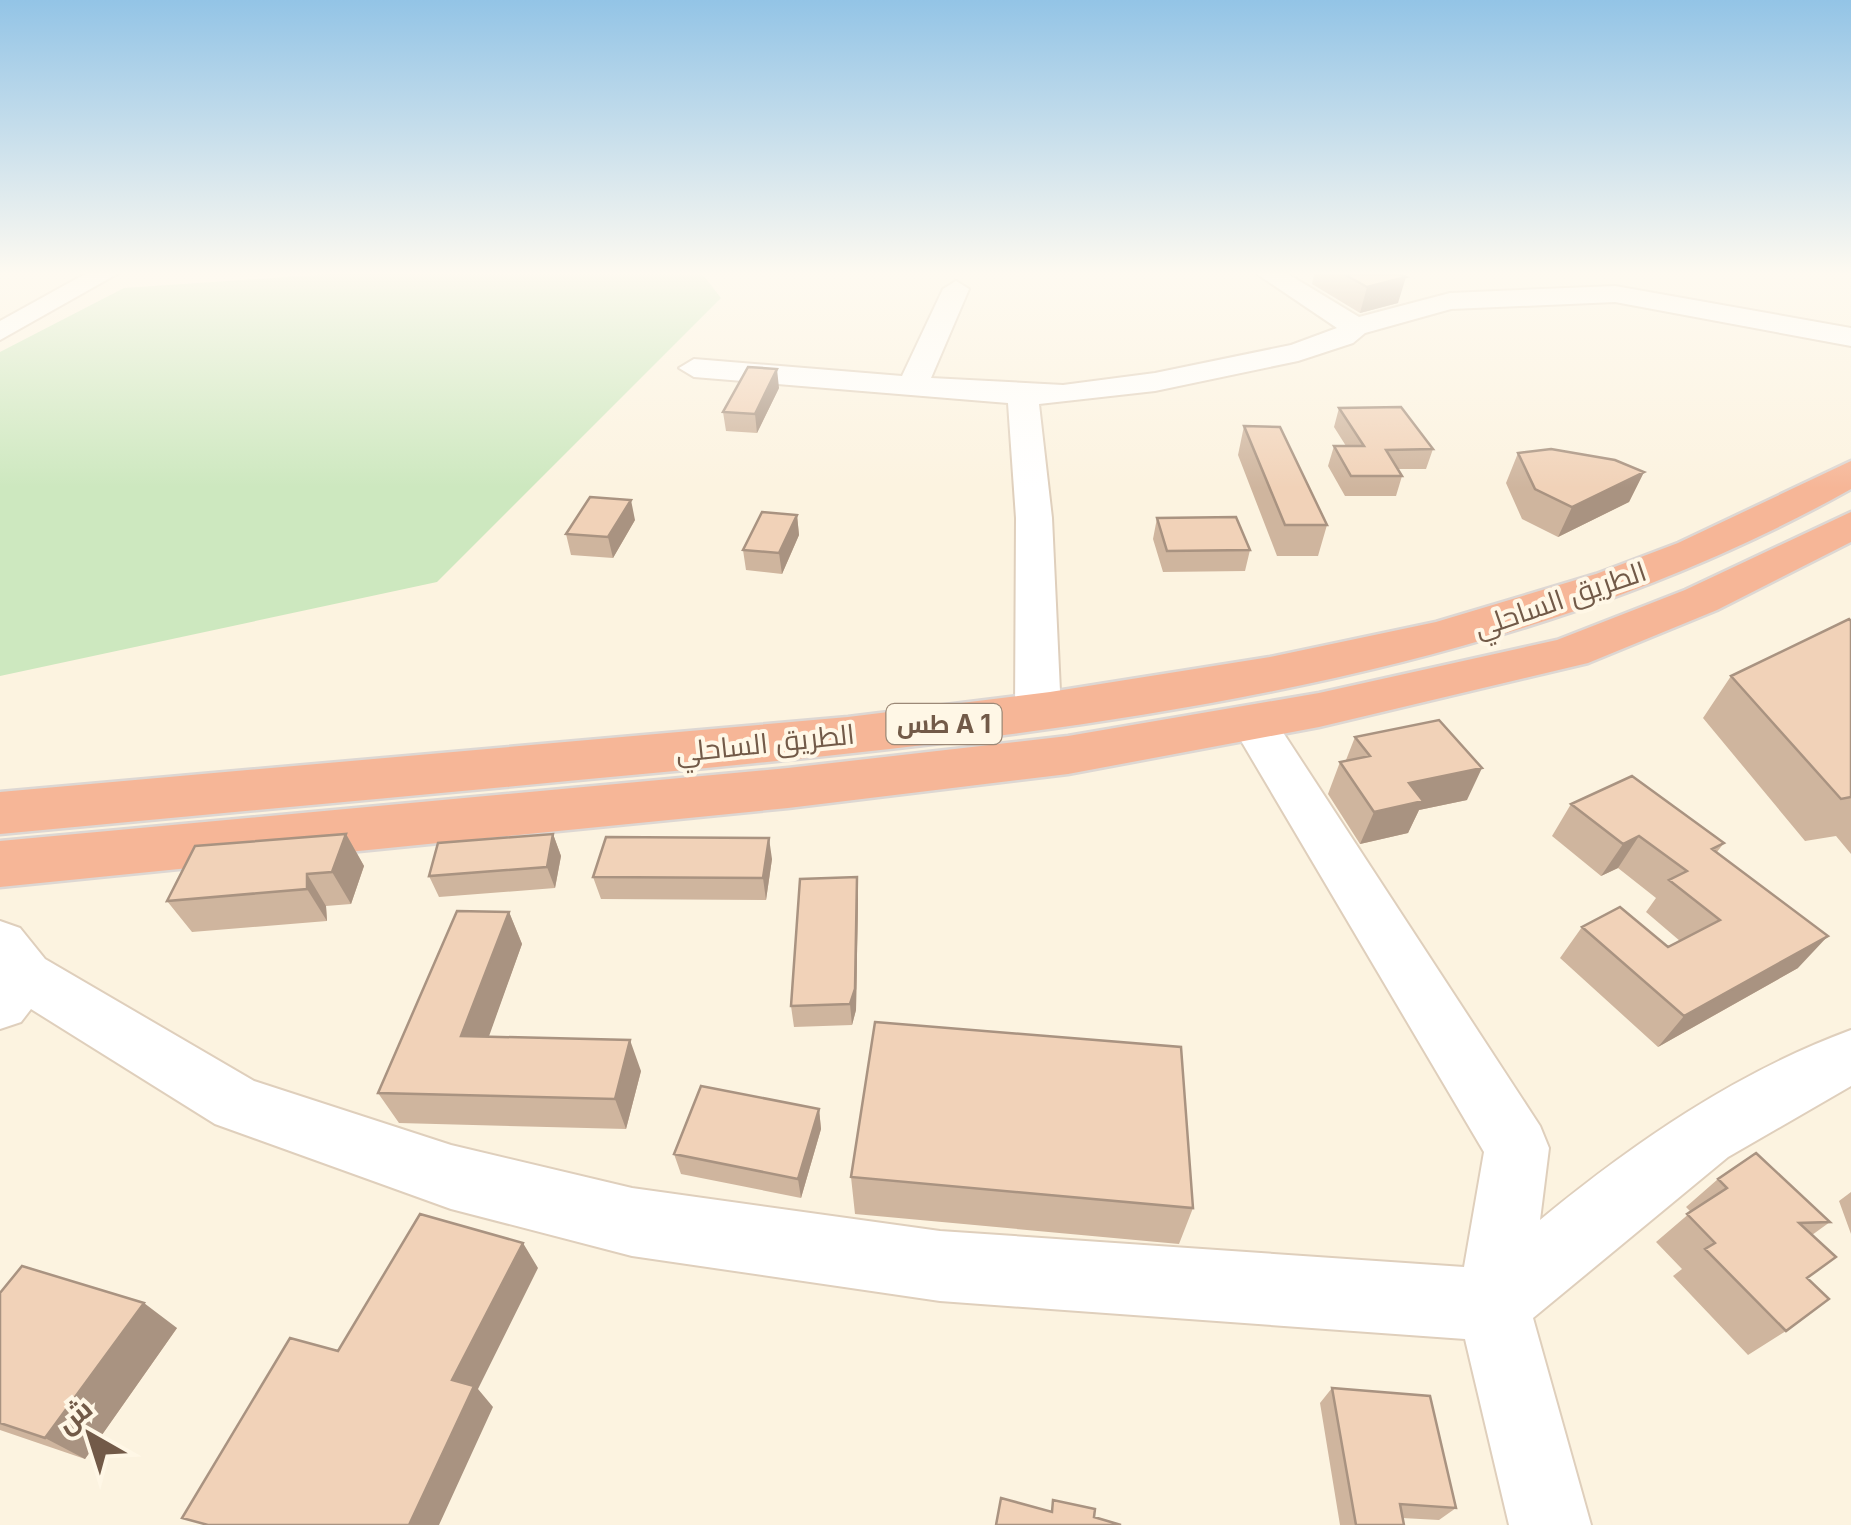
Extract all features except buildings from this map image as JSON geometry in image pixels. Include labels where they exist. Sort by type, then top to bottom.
[{"type":"highway","name":"الطريق الساحلي","points":[[0,813],[785,742],[1038,713],[1283,672],[1482,628],[1647,570],[1792,508],[1851,473]]},
{"type":"highway","name":"الطريق الساحلي","points":[[0,864],[788,788],[1068,755],[1252,722],[1571,652],[1702,600],[1851,525]]},
{"type":"street","points":[[912,387],[931,345]]},
{"type":"street","points":[[694,368],[1022,395],[1155,382],[1317,345]]},
{"type":"street","points":[[1022,395],[1034,518],[1038,713]]},
{"type":"street","points":[[1252,722],[1517,1148],[1493,1304],[1550,1525]]},
{"type":"street","points":[[8,974],[237,1104],[450,1176],[632,1222],[940,1266],[1493,1304],[1668,1157],[1781,1086],[1851,1057]]},
{"type":"green space","points":[[13,345],[674,345],[437,582],[0,676],[0,352]]}]
